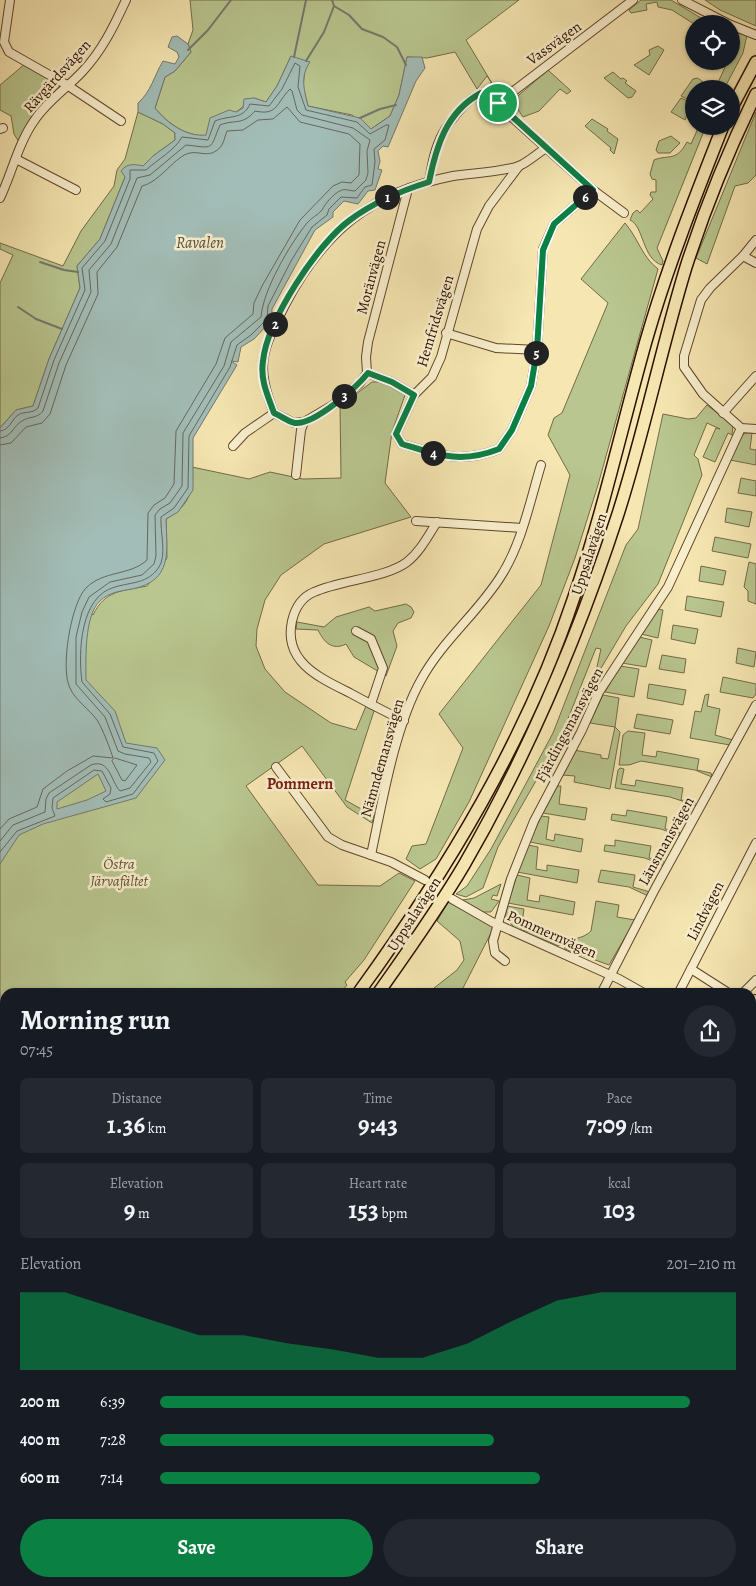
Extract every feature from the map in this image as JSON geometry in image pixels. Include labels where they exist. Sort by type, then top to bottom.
[{"type":"highway","points":[[740,92],[756,62]]},
{"type":"highway","name":"Uppsalavägen","points":[[382,988],[463,866],[504,794],[552,692],[587,606],[619,511],[686,268],[734,141],[756,94]]},
{"type":"highway","name":"Uppsalavägen","points":[[362,988],[403,931],[449,860],[489,788],[535,694],[574,599],[618,452],[646,341],[689,212],[720,135]]},
{"type":"street","points":[[10,0],[4,42],[12,55],[67,85],[121,121]]},
{"type":"street","name":"Rävgärdsvägen","points":[[0,198],[4,181],[34,120],[67,85],[81,74],[102,49],[126,0]]},
{"type":"street","name":"Vassvägen","points":[[498,103],[633,0]]},
{"type":"street","points":[[686,1],[713,15]]},
{"type":"street","points":[[740,29],[754,35]]},
{"type":"street","points":[[429,182],[437,146],[442,134],[458,112],[481,93],[485,93],[593,190],[624,213]]},
{"type":"street","points":[[414,395],[392,382],[368,373],[360,383],[333,405],[304,422],[294,423],[274,413],[264,386],[262,362],[274,327],[290,296],[324,244],[350,220],[392,194],[429,182],[519,166],[546,148]]},
{"type":"street","points":[[16,159],[76,190]]},
{"type":"street","name":"Hemfridsvägen","points":[[519,166],[489,206],[477,229],[432,377],[414,395],[396,434],[402,444],[449,458],[463,458],[499,449],[512,430],[528,397],[537,350]]},
{"type":"street","name":"Moränvägen","points":[[368,373],[366,358],[368,342],[408,189]]},
{"type":"street","points":[[446,333],[496,348],[537,350],[543,250],[554,224],[593,190]]},
{"type":"street","points":[[756,240],[701,300],[684,356],[684,367],[691,380],[723,413],[741,428],[756,429]]},
{"type":"street","points":[[743,256],[756,263]]},
{"type":"street","points":[[723,413],[756,376]]},
{"type":"street","points":[[233,446],[244,433],[274,413]]},
{"type":"street","points":[[296,475],[301,430],[304,422]]},
{"type":"street","name":"Fjärdingsmansvägen","points":[[505,962],[498,957],[493,947],[497,924],[513,872],[534,821],[581,732],[599,692],[668,586],[741,428]]},
{"type":"street","name":"Nämndemansvägen","points":[[371,855],[404,721],[419,682],[445,644],[478,609],[502,574],[522,528],[542,465]]},
{"type":"street","points":[[416,521],[522,528]]},
{"type":"street","points":[[404,721],[318,677],[305,667],[295,654],[291,641],[292,618],[301,600],[314,592],[406,562],[420,549],[436,522]]},
{"type":"street","points":[[356,631],[371,639],[383,668],[371,704]]},
{"type":"street","name":"Länsmansvägen","points":[[604,988],[756,705]]},
{"type":"street","points":[[276,767],[328,837],[342,845],[405,868],[425,880]]},
{"type":"street","name":"Lindvägen","points":[[681,988],[756,843]]},
{"type":"street","name":"Pommernvägen","points":[[452,899],[497,924],[634,988]]},
{"type":"street","points":[[691,969],[721,988]]},
{"type":"green space","points":[[190,0],[519,0],[466,40],[499,95],[488,88],[491,82],[487,76],[477,89],[455,52],[427,58],[407,57],[399,95],[390,116],[371,129],[352,115],[308,106],[303,86],[305,69],[291,56],[277,86],[266,102],[254,98],[206,136],[191,134],[177,128],[155,108],[165,77],[175,71],[191,52],[188,44],[193,30]]},
{"type":"green space","points":[[641,0],[671,0],[696,15],[685,15],[685,18],[672,10],[658,7],[657,2],[646,4],[647,10],[631,13],[629,10]]},
{"type":"green space","points":[[705,0],[756,0],[756,26],[740,19],[740,15],[731,15]]},
{"type":"green space","points":[[740,34],[747,35],[740,59]]},
{"type":"green space","points":[[658,46],[664,50],[649,75],[634,65],[650,55],[649,50]]},
{"type":"green space","points":[[25,64],[58,83],[60,87],[19,142],[14,134],[11,116],[0,110],[0,85]]},
{"type":"green space","points":[[548,70],[571,91],[567,94],[560,89],[539,111],[523,117],[512,101]]},
{"type":"green space","points":[[724,70],[734,70],[729,80],[719,80]]},
{"type":"green space","points":[[613,72],[621,79],[623,78],[627,81],[625,83],[636,91],[632,97],[628,98],[604,78]]},
{"type":"green space","points":[[681,98],[685,100],[685,120],[671,112]]},
{"type":"green space","points":[[138,112],[163,124],[175,133],[175,140],[153,156],[143,167],[125,177],[100,239],[77,266],[80,288],[49,359],[33,406],[16,410],[0,428],[0,283],[13,255],[0,249],[0,243],[63,266],[81,231],[114,186],[117,170],[125,159]]},
{"type":"green space","points":[[756,112],[756,175],[748,183],[735,186],[707,264],[696,258]]},
{"type":"green space","points":[[592,119],[608,129],[607,131],[618,139],[614,154],[610,150],[611,148],[585,126]]},
{"type":"green space","points":[[695,135],[702,135],[657,248],[663,261],[662,265],[655,262],[647,250],[635,223],[630,220],[633,213],[637,210],[640,213],[653,199],[650,195],[651,192],[656,192],[656,180],[652,179],[650,174],[654,160],[676,155],[687,142],[691,144]]},
{"type":"green space","points":[[671,136],[680,143],[670,153],[658,153],[656,150],[659,141]]},
{"type":"green space","points":[[625,223],[648,259],[658,269],[598,485],[575,558],[549,626],[469,802],[436,859],[420,869],[406,859],[412,846],[426,844],[463,748],[439,714],[541,585],[570,475],[548,435],[554,418],[562,413],[608,303],[581,279]]},
{"type":"green space","name":"Östra Järvafältet","points":[[372,382],[383,382],[405,395],[392,432],[385,483],[411,517],[324,544],[281,575],[265,600],[257,629],[256,646],[265,669],[285,692],[331,723],[356,730],[366,706],[374,711],[345,800],[374,816],[372,823],[347,807],[302,746],[246,786],[318,885],[380,886],[399,873],[415,881],[364,960],[345,982],[347,985],[344,988],[0,988],[0,527],[93,615],[109,596],[122,591],[147,586],[167,558],[166,519],[185,503],[191,491],[192,467],[249,479],[270,472],[303,479],[341,478],[340,406]]},
{"type":"green space","points":[[707,405],[733,425],[732,435],[728,433],[715,462],[703,457],[716,428],[720,429],[707,423],[694,455],[698,459],[702,475],[658,584],[626,626],[594,680],[601,649],[596,648],[560,739],[498,847],[483,888],[466,897],[456,894],[467,886],[491,849],[553,733],[626,545],[638,529],[663,414],[688,419],[696,418]]},
{"type":"green space","points":[[752,433],[750,449],[756,450],[756,465],[730,460],[742,435]]},
{"type":"green space","points":[[741,478],[756,481],[756,496],[738,493]]},
{"type":"green space","points":[[727,508],[752,512],[749,527],[725,522]]},
{"type":"green space","points":[[715,537],[751,544],[748,558],[712,551]]},
{"type":"green space","points":[[749,562],[756,564],[756,604],[748,601],[748,591],[744,587]]},
{"type":"green space","points":[[701,566],[726,571],[723,585],[699,581]]},
{"type":"green space","points":[[687,596],[724,602],[721,617],[685,610]]},
{"type":"green space","points":[[406,604],[414,612],[411,618],[398,623],[393,631],[397,646],[386,676],[354,657],[346,644],[333,646],[326,642],[318,630],[296,629],[297,622],[324,627],[336,617],[369,607],[375,611]]},
{"type":"green space","points":[[658,609],[663,610],[658,638],[641,634]]},
{"type":"green space","points":[[673,625],[698,629],[695,644],[671,639]]},
{"type":"green space","points":[[639,637],[652,640],[646,667],[622,663]]},
{"type":"green space","points":[[738,648],[756,652],[754,667],[736,663]]},
{"type":"green space","points":[[662,655],[686,659],[684,673],[659,669]]},
{"type":"green space","points":[[620,666],[639,669],[634,697],[605,692]]},
{"type":"green space","points":[[723,677],[756,684],[756,694],[753,698],[720,692]]},
{"type":"green space","points":[[649,684],[686,690],[683,705],[647,698]]},
{"type":"green space","points":[[709,694],[707,706],[720,709],[715,735],[733,740],[730,745],[690,738],[695,711],[701,712],[705,695]]},
{"type":"green space","points":[[603,695],[619,698],[615,727],[590,723]]},
{"type":"green space","points":[[637,714],[673,720],[670,734],[634,728]]},
{"type":"green space","points":[[615,727],[620,732],[610,789],[574,782],[575,776],[562,775],[574,750],[601,755],[601,758],[608,759]]},
{"type":"green space","points":[[628,731],[645,733],[642,755],[656,757],[657,751],[699,759],[697,770],[711,773],[712,777],[695,770],[641,761],[629,765],[619,765],[623,735]]},
{"type":"green space","points":[[620,768],[624,769],[621,784],[635,786],[636,780],[683,788],[681,800],[695,802],[697,806],[670,797],[615,788]]},
{"type":"green space","points":[[557,786],[561,786],[559,804],[587,808],[585,820],[543,813]]},
{"type":"green space","points":[[627,810],[667,817],[665,829],[679,831],[680,836],[661,829],[611,820],[612,814],[626,816]]},
{"type":"green space","points":[[541,816],[549,817],[546,839],[554,841],[555,834],[583,839],[581,852],[530,842]]},
{"type":"green space","points":[[615,840],[651,846],[649,858],[663,860],[664,866],[645,858],[604,851],[605,845],[615,846]]},
{"type":"green space","points":[[528,845],[538,847],[536,869],[547,871],[547,865],[579,870],[577,883],[517,872]]},
{"type":"green space","points":[[601,870],[635,875],[633,887],[650,892],[646,895],[629,887],[598,882]]},
{"type":"green space","points":[[517,875],[530,878],[527,900],[539,902],[540,895],[575,902],[573,915],[508,903]]},
{"type":"green space","points":[[501,884],[497,896],[493,895],[491,899],[499,901],[491,912],[483,912],[463,900],[474,898]]},
{"type":"green space","points":[[596,901],[619,905],[617,917],[635,920],[609,965],[565,949],[564,946],[569,941],[584,936],[591,931]]},
{"type":"green space","points":[[448,902],[494,927],[463,988],[434,988],[457,970],[464,960],[460,941],[437,921]]},
{"type":"green space","points":[[507,906],[524,909],[521,930],[536,933],[537,927],[543,928],[543,932],[566,938],[559,946],[515,928],[505,918]]},
{"type":"water","name":"Ravalen","points":[[177,36],[188,44],[191,52],[175,71],[165,77],[155,108],[171,124],[191,134],[199,135],[206,135],[210,118],[229,110],[236,112],[243,108],[244,99],[254,98],[266,102],[277,86],[291,56],[310,62],[304,78],[304,89],[308,106],[360,118],[371,129],[390,116],[399,95],[407,57],[422,57],[425,68],[416,81],[388,147],[383,146],[378,151],[380,161],[378,169],[382,170],[375,190],[368,191],[358,204],[344,201],[333,212],[333,217],[315,230],[272,309],[272,320],[254,339],[241,347],[238,362],[231,361],[237,365],[193,438],[193,490],[178,512],[166,519],[166,553],[165,563],[161,572],[155,579],[145,585],[115,592],[107,596],[100,601],[91,617],[87,638],[86,680],[115,711],[126,743],[157,748],[165,760],[136,798],[43,824],[19,835],[0,864],[0,428],[16,410],[33,406],[49,359],[80,288],[77,266],[100,239],[125,177],[121,171],[131,165],[143,166],[175,140],[175,133],[163,124],[138,112],[138,103],[149,89],[163,61],[175,64],[179,57],[177,52],[168,47],[172,37]],"holes":[[[98,774],[106,791],[87,800],[57,809],[57,802]]]},
{"type":"waterway","points":[[188,50],[208,30],[231,0]]},
{"type":"waterway","name":"Ravalen","points":[[294,57],[306,0]]},
{"type":"waterway","name":"Ravalen","points":[[332,0],[334,6],[349,15],[362,29],[383,37],[397,47],[406,65]]},
{"type":"waterway","name":"Ravalen","points":[[306,61],[324,32],[334,6]]},
{"type":"waterway","name":"Ravalen","points":[[360,118],[380,109],[396,105]]},
{"type":"waterway","points":[[40,262],[64,270],[78,272]]},
{"type":"waterway","points":[[18,307],[36,319],[62,329]]},
{"type":"district","name":"Pommern","points":[[300,783]]},
{"type":"route","points":[[485,93],[498,103],[593,190],[554,224],[543,250],[540,266],[537,350],[534,375],[528,397],[512,430],[499,449],[463,458],[449,458],[402,444],[396,434],[414,395],[392,382],[368,373],[360,383],[333,405],[304,422],[294,423],[274,413],[264,386],[262,362],[274,327],[305,270],[324,244],[350,220],[392,194],[429,182],[437,146],[442,134],[458,112],[477,95],[485,93]]}]
